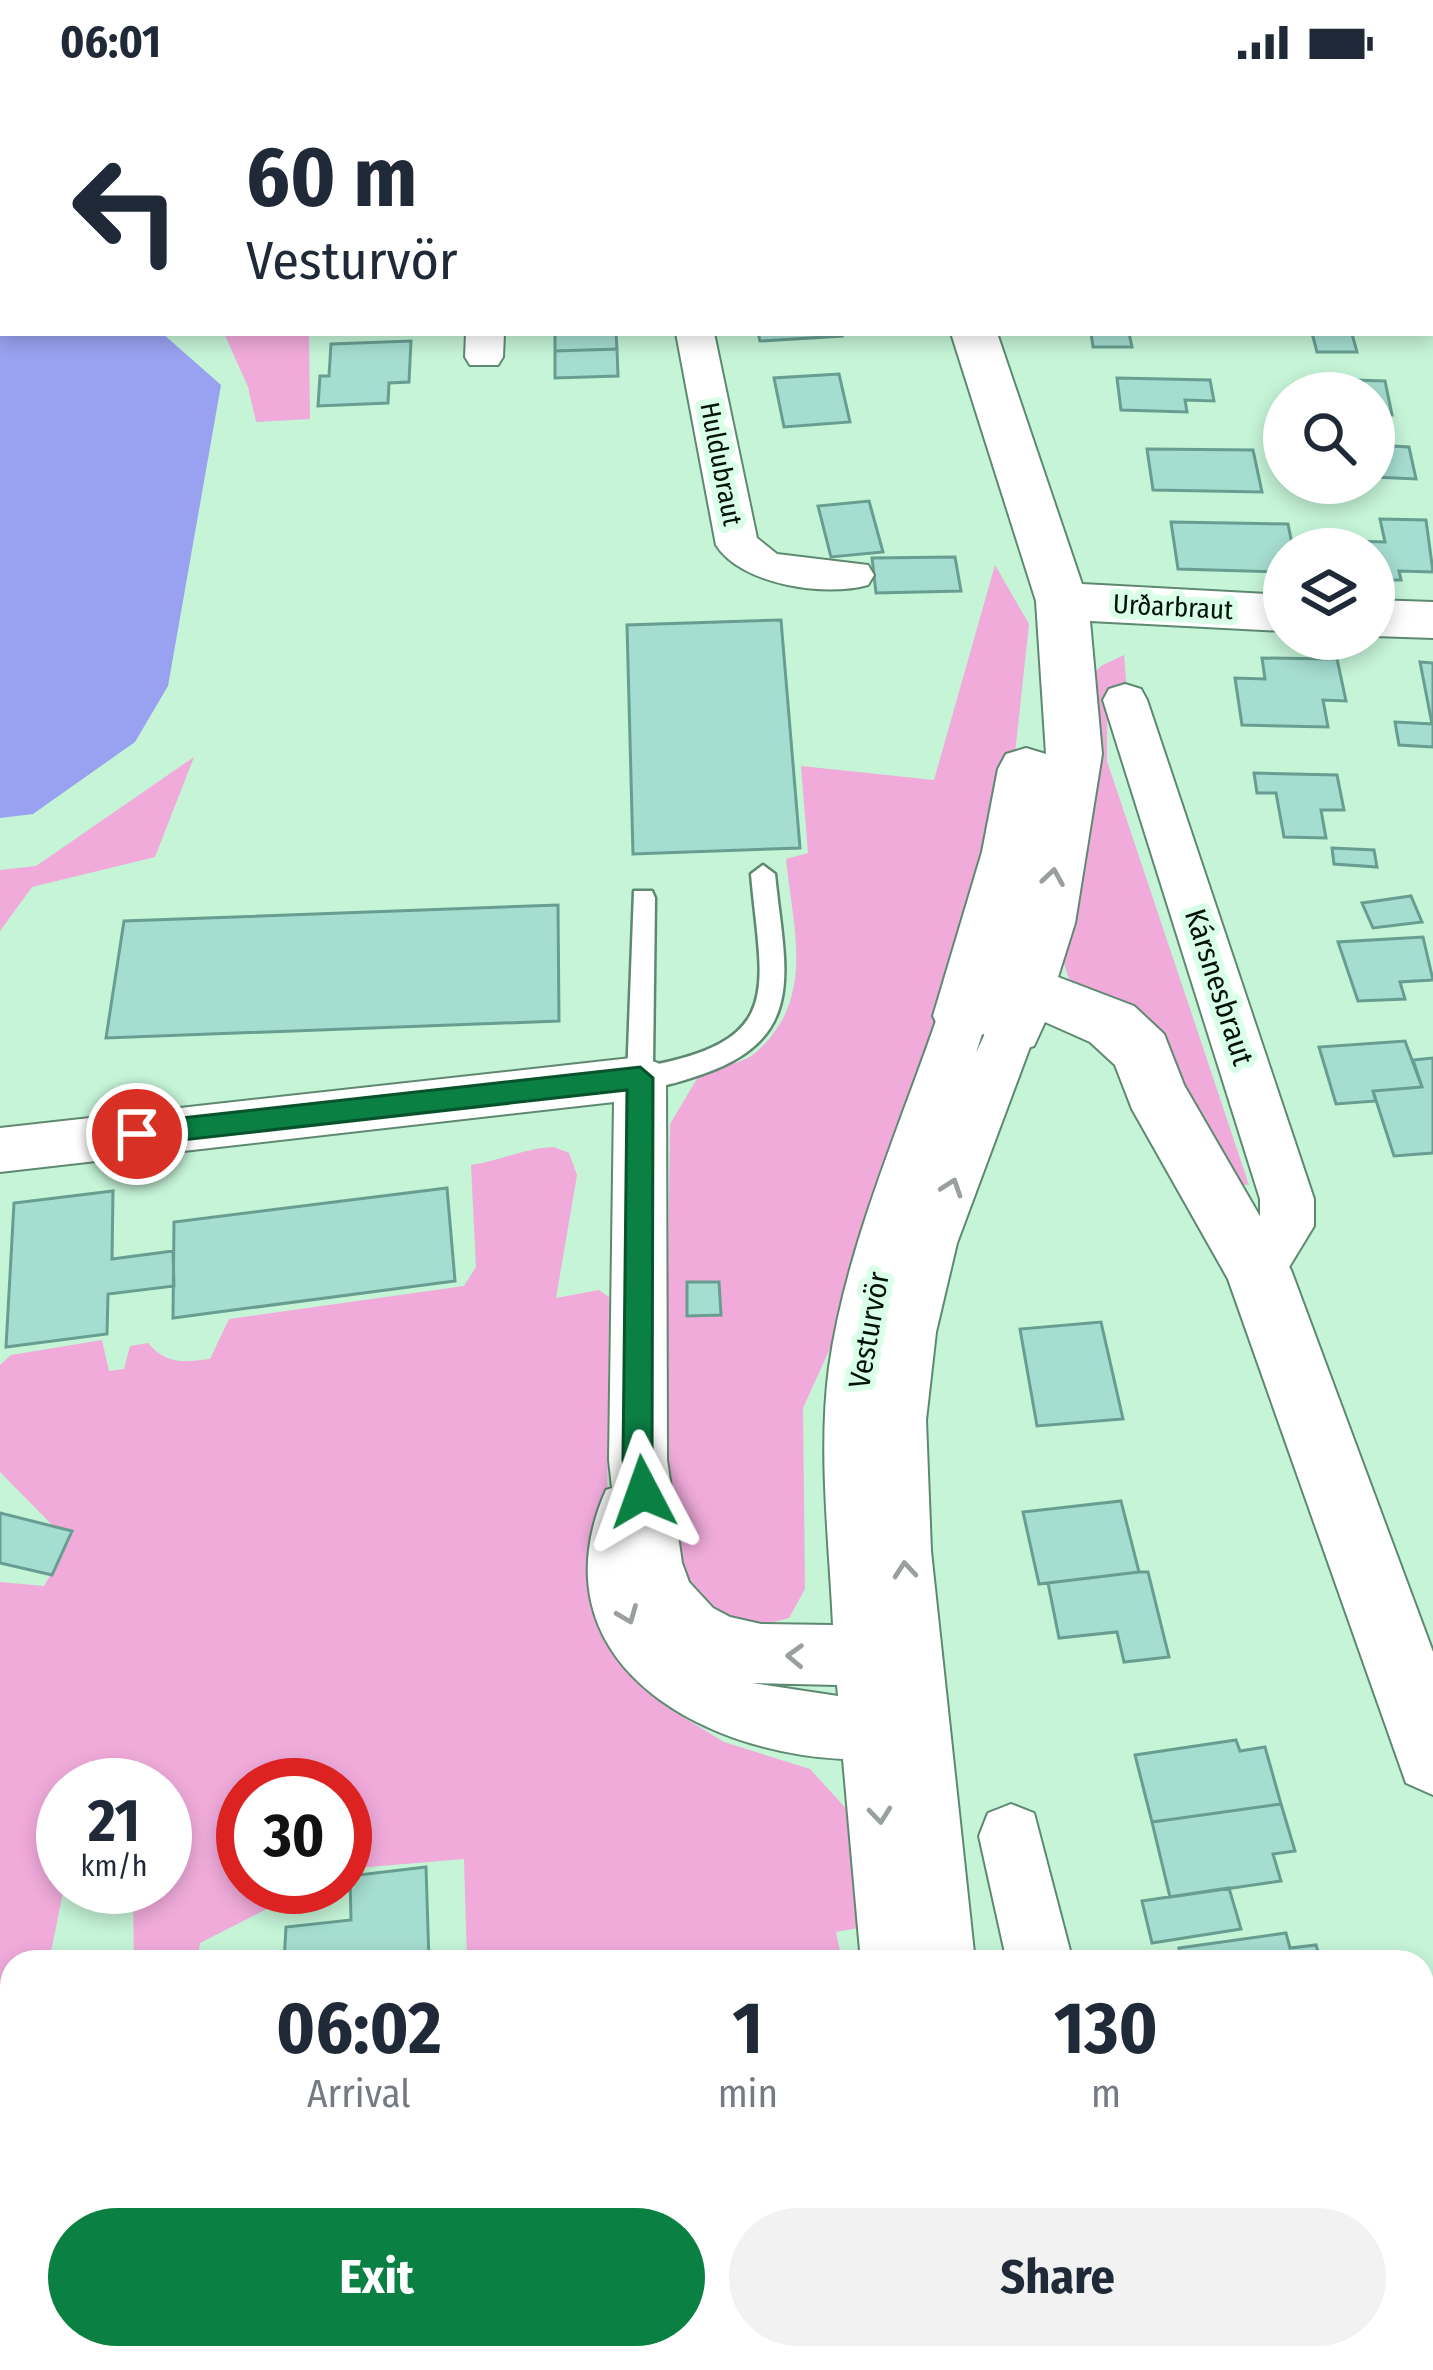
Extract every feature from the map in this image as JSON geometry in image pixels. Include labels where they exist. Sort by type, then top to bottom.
[{"type":"street","name":"Huldubraut","points":[[696,336],[737,545],[767,567],[853,575]]},
{"type":"street","points":[[975,336],[1062,601],[1074,754],[1046,923],[993,1002],[1154,1091],[1258,1270],[1433,1756]]},
{"type":"street","name":"Urðarbraut","points":[[1062,601],[1263,612]]},
{"type":"street","points":[[1395,618],[1433,620]]},
{"type":"street","name":"Kársnesbraut","points":[[1125,700],[1287,1199],[1287,1226],[1258,1270]]},
{"type":"street","name":"Vesturvör","points":[[939,1950],[896,1729],[889,1656],[901,1378],[914,1307],[993,1002]]},
{"type":"street","points":[[0,1150],[640,1078],[638,1460],[652,1563],[665,1601],[691,1629],[722,1646],[760,1654],[889,1656]]},
{"type":"street","points":[[638,1460],[617,1585],[625,1617],[643,1647],[686,1686],[734,1711],[789,1724],[896,1729]]},
{"type":"street","name":"Vesturvör","points":[[894,1950],[896,1729]]},
{"type":"street","points":[[1011,1836],[1037,1950]]},
{"type":"lane","points":[[643,898],[640,1078],[735,1054],[764,1024],[772,986],[763,874]]},
{"type":"shaded area","points":[[225,336],[309,336],[310,419],[256,422],[248,387]]},
{"type":"shaded area","points":[[995,565],[1029,624],[1013,772],[842,1322],[803,1408],[805,1589],[789,1618],[754,1627],[708,1619],[674,1580],[665,1518],[670,1124],[701,1072],[754,1054],[787,1011],[794,987],[796,938],[786,859],[808,853],[801,766],[934,780]]},
{"type":"shaded area","points":[[1124,655],[1127,691],[1107,713],[1107,761],[1249,1185],[1227,1184],[1070,982],[1062,957],[1089,678]]},
{"type":"shaded area","points":[[194,757],[155,857],[32,887],[0,931],[0,870],[36,866]]},
{"type":"shaded area","points":[[554,1147],[569,1153],[577,1175],[556,1298],[599,1290],[609,1297],[607,1520],[613,1651],[668,1708],[724,1742],[810,1769],[851,1814],[875,1925],[836,1932],[840,1950],[467,1950],[464,1859],[372,1867],[372,1758],[216,1758],[216,1914],[257,1914],[200,1943],[199,1950],[134,1950],[133,1914],[192,1914],[192,1758],[36,1758],[36,1914],[59,1914],[51,1950],[0,1950],[0,1582],[44,1586],[69,1542],[0,1472],[0,1365],[11,1355],[102,1340],[109,1371],[124,1369],[130,1346],[148,1343],[176,1360],[210,1359],[229,1319],[464,1286],[476,1267],[471,1165]]},
{"type":"water","points":[[0,336],[165,336],[221,385],[168,686],[135,742],[33,814],[0,818]]},
{"type":"building","points":[[555,336],[616,336],[617,349],[555,351]]},
{"type":"building","points":[[759,336],[842,336],[760,341]]},
{"type":"building","points":[[1091,336],[1130,336],[1132,347],[1093,347]]},
{"type":"building","points":[[1313,336],[1353,336],[1357,352],[1317,352]]},
{"type":"building","points":[[411,341],[409,382],[389,383],[388,403],[318,406],[320,376],[329,376],[331,344]]},
{"type":"building","points":[[617,349],[618,376],[555,378],[555,351]]},
{"type":"building","points":[[839,374],[850,422],[784,427],[774,378]]},
{"type":"building","points":[[1117,378],[1210,380],[1214,401],[1185,400],[1187,412],[1121,410]]},
{"type":"building","points":[[1395,446],[1409,447],[1416,479],[1395,478]]},
{"type":"building","points":[[1147,449],[1253,450],[1262,492],[1153,490]]},
{"type":"building","points":[[869,501],[883,552],[831,557],[818,506]]},
{"type":"building","points":[[1380,519],[1426,520],[1433,572],[1399,571],[1401,580],[1395,580],[1395,528],[1382,528]]},
{"type":"building","points":[[1171,522],[1288,524],[1289,528],[1263,528],[1263,571],[1178,569]]},
{"type":"building","points":[[955,557],[961,591],[876,593],[872,558]]},
{"type":"building","points":[[781,620],[800,848],[633,854],[627,625]]},
{"type":"building","points":[[1262,658],[1337,660],[1346,701],[1323,700],[1328,727],[1242,725],[1235,678],[1265,679]]},
{"type":"building","points":[[1420,662],[1433,663],[1433,724],[1432,724]]},
{"type":"building","points":[[1395,722],[1433,724],[1433,747],[1399,745]]},
{"type":"building","points":[[1254,773],[1337,775],[1344,810],[1321,810],[1326,838],[1284,837],[1276,793],[1257,793]]},
{"type":"building","points":[[1332,848],[1374,850],[1377,867],[1334,864]]},
{"type":"building","points":[[1411,896],[1422,922],[1373,928],[1362,903]]},
{"type":"building","points":[[558,905],[559,1021],[106,1038],[124,921]]},
{"type":"building","points":[[1423,937],[1433,980],[1400,982],[1405,999],[1358,1001],[1338,942]]},
{"type":"building","points":[[1405,1041],[1422,1087],[1373,1091],[1376,1101],[1336,1104],[1319,1047]]},
{"type":"building","points":[[1433,1058],[1433,1153],[1394,1156],[1373,1091],[1422,1087],[1413,1060]]},
{"type":"building","points":[[447,1188],[455,1281],[173,1318],[174,1222]]},
{"type":"building","points":[[113,1191],[112,1259],[173,1251],[174,1286],[108,1294],[107,1334],[6,1347],[14,1203]]},
{"type":"building","points":[[687,1282],[719,1282],[721,1315],[687,1316]]},
{"type":"building","points":[[1101,1322],[1123,1419],[1037,1426],[1020,1329]]},
{"type":"building","points":[[1121,1501],[1139,1572],[1039,1584],[1023,1512]]},
{"type":"building","points":[[0,1513],[72,1531],[52,1575],[0,1563]]},
{"type":"building","points":[[1148,1572],[1169,1657],[1124,1662],[1117,1632],[1059,1638],[1048,1583]]},
{"type":"building","points":[[1236,1740],[1240,1751],[1265,1747],[1281,1804],[1152,1822],[1135,1755]]},
{"type":"building","points":[[1281,1804],[1295,1851],[1273,1854],[1281,1881],[1170,1897],[1152,1822]]},
{"type":"building","points":[[426,1867],[429,1950],[285,1950],[286,1927],[351,1920],[351,1914],[372,1914],[372,1873]]},
{"type":"building","points":[[1229,1888],[1241,1929],[1152,1943],[1142,1901]]},
{"type":"building","points":[[1286,1933],[1290,1948],[1316,1945],[1317,1950],[1180,1950]]},
{"type":"route","points":[[137,1134],[640,1078],[638,1460],[643,1492]]}]
